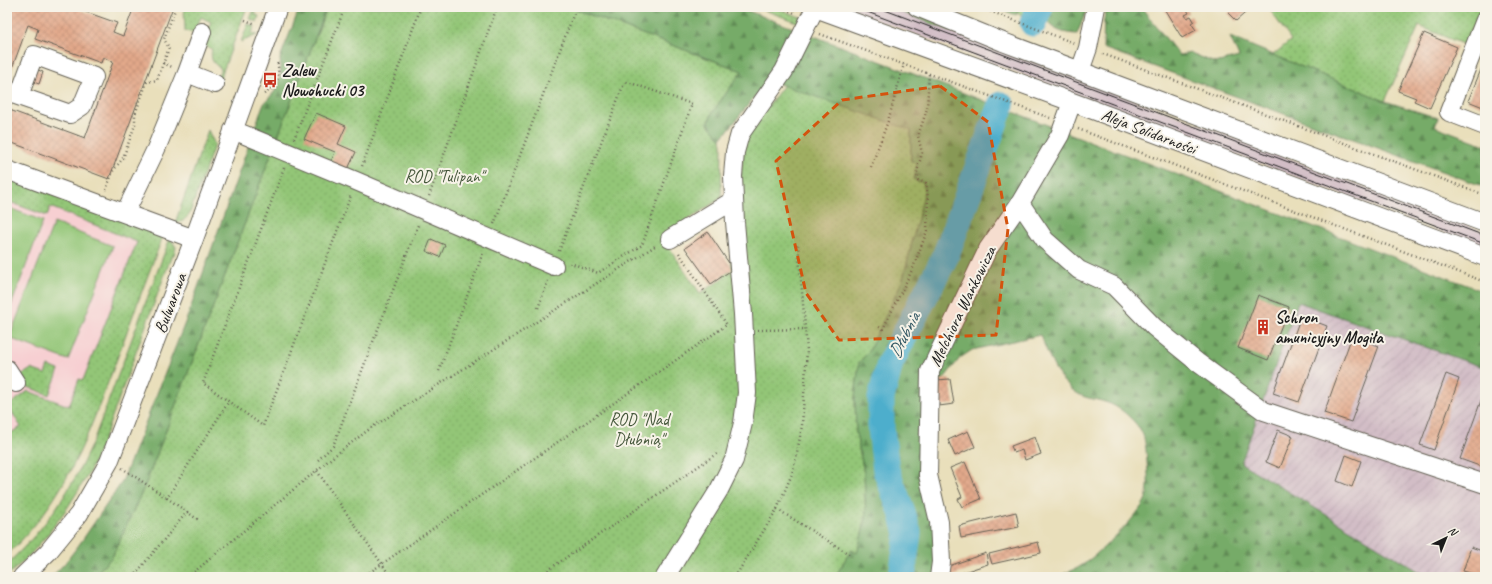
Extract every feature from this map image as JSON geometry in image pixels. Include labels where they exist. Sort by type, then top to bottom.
[{"type":"street","name":"Bulwarowa","points":[[22,577],[68,529],[88,500],[105,471],[194,239],[278,7]]},
{"type":"street","points":[[665,577],[719,490],[734,460],[747,393],[744,322],[734,200],[735,152],[740,134],[784,71],[814,7]]},
{"type":"street","name":"Aleja Solidarności","points":[[814,7],[1485,257]]},
{"type":"street","name":"Aleja Solidarności","points":[[917,7],[1080,71],[1485,223]]},
{"type":"street","points":[[1080,71],[1088,48],[1096,7]]},
{"type":"street","points":[[1485,20],[1449,112],[1485,126]]},
{"type":"street","points":[[125,213],[156,149],[182,71],[202,32]]},
{"type":"street","points":[[182,71],[215,84]]},
{"type":"street","name":"Melchiora Wańkowicza","points":[[939,577],[941,562],[939,522],[928,475],[930,371],[988,249],[1020,203],[1060,135],[1072,102]]},
{"type":"street","points":[[233,130],[489,238],[555,262]]},
{"type":"street","points":[[7,170],[194,239]]},
{"type":"street","points":[[664,242],[734,200]]},
{"type":"street","points":[[1020,203],[1045,240],[1079,270],[1114,286],[1154,327],[1197,362],[1264,411],[1485,484]]},
{"type":"path","points":[[106,192],[113,172],[123,158],[135,125],[135,114],[147,82],[157,80],[170,48],[164,39],[176,7]]},
{"type":"path","points":[[345,7],[203,383],[263,426],[422,7]]},
{"type":"path","points":[[318,460],[333,446],[424,210],[497,7]]},
{"type":"path","points":[[778,7],[796,14]]},
{"type":"path","points":[[979,7],[1079,45]]},
{"type":"path","points":[[439,371],[574,13]]},
{"type":"path","points":[[246,20],[258,25]]},
{"type":"path","points":[[817,33],[1051,119]]},
{"type":"path","points":[[1097,51],[1485,195]]},
{"type":"path","points":[[262,96],[274,88],[279,74],[276,56]]},
{"type":"path","points":[[163,63],[182,71]]},
{"type":"path","points":[[871,167],[888,121],[904,64]]},
{"type":"path","points":[[879,327],[883,329],[898,300],[927,231],[928,199],[926,183],[918,180],[917,172],[922,153],[918,136],[927,109],[929,73]]},
{"type":"path","points":[[538,308],[555,262],[625,81],[692,104],[642,245],[598,273],[555,262]]},
{"type":"path","points":[[1078,128],[1485,282]]},
{"type":"path","points":[[188,577],[371,428],[664,242],[727,325]]},
{"type":"path","points":[[735,577],[777,509],[792,474],[802,426],[807,350],[798,245]]},
{"type":"path","points":[[363,577],[727,325],[744,322],[804,329]]},
{"type":"path","points":[[167,498],[229,401]]},
{"type":"path","points":[[538,577],[739,438]]},
{"type":"path","points":[[121,468],[200,521]]},
{"type":"path","points":[[317,471],[391,577]]},
{"type":"path","points":[[777,509],[849,554]]},
{"type":"path","points":[[133,577],[187,512]]},
{"type":"highlighted area","points":[[940,86],[988,122],[1008,229],[996,335],[839,340],[806,293],[776,161],[842,100]]},
{"type":"shaded area","points":[[842,7],[888,7],[1485,232],[1485,248]]},
{"type":"shaded area","points":[[7,189],[150,242],[7,541]]},
{"type":"shaded area","points":[[1298,301],[1485,368],[1485,577],[1428,577],[1241,463]]},
{"type":"green space","points":[[184,7],[247,7],[220,79],[217,78],[221,68],[212,60],[212,49],[202,45],[211,22],[201,17],[194,33],[185,31]]},
{"type":"green space","points":[[255,7],[258,7],[255,14],[259,16],[257,22],[250,19]]},
{"type":"green space","points":[[300,7],[327,7],[146,483],[112,557],[93,577],[51,577],[65,563],[81,542],[122,482],[188,315],[263,105],[275,91],[281,75],[280,58]]},
{"type":"green space","points":[[327,7],[569,7],[742,71],[712,113],[708,124],[721,139],[722,144],[721,198],[662,237],[700,293],[724,278],[723,276],[731,270],[745,137],[784,85],[911,129],[911,161],[917,163],[925,186],[924,194],[903,279],[869,351],[859,363],[855,398],[856,433],[864,473],[866,518],[857,554],[851,550],[835,577],[93,577],[112,557],[146,483]]},
{"type":"green space","points":[[569,7],[738,7],[1485,292],[1485,368],[1298,302],[1241,463],[1428,577],[1056,577],[1074,570],[1084,564],[1110,542],[1130,521],[1144,502],[1147,495],[1148,470],[1145,440],[1140,429],[1129,416],[1115,406],[1081,396],[1067,385],[1053,365],[1040,335],[972,350],[960,358],[942,381],[925,453],[943,565],[952,577],[835,577],[851,550],[857,553],[866,518],[864,473],[856,433],[855,398],[859,363],[869,351],[903,279],[924,194],[924,183],[914,180],[917,163],[911,161],[911,130],[768,80],[721,139],[708,124],[712,113],[742,71]]},
{"type":"green space","points":[[756,7],[774,7],[803,18],[802,24]]},
{"type":"green space","points":[[888,7],[921,15],[980,42]]},
{"type":"green space","points":[[994,7],[1020,7],[1016,15]]},
{"type":"green space","points":[[1000,7],[1050,7],[1045,24]]},
{"type":"green space","points":[[1037,7],[1088,7],[1077,34],[1063,32],[1053,27],[1045,19]]},
{"type":"green space","points":[[1107,7],[1141,7],[1179,55],[1191,53],[1215,63],[1239,57],[1230,37],[1385,101],[1438,118],[1435,126],[1485,145],[1485,187],[1103,48],[1104,19]]},
{"type":"green space","points":[[1268,7],[1482,7],[1465,45],[1419,26],[1385,101],[1273,55],[1291,40]]},
{"type":"green space","points":[[248,24],[255,26],[252,33],[257,35],[241,42]]},
{"type":"green space","points":[[208,130],[215,145],[189,215],[183,221],[175,223]]},
{"type":"green space","points":[[7,177],[163,236],[114,367],[83,444],[72,467],[60,490],[45,512],[7,555],[7,475],[9,473],[7,469],[7,435],[21,427],[8,406],[28,391],[69,406],[79,379],[83,380],[137,242],[50,207],[47,216],[7,201]]},
{"type":"green space","points":[[7,207],[43,221],[9,311],[7,311]]},
{"type":"green space","points":[[54,223],[113,246],[68,360],[9,338]]},
{"type":"green space","points":[[170,238],[176,247],[174,255],[172,255],[102,444],[89,473],[68,507],[48,534],[29,556],[7,576],[7,564],[46,521],[67,491],[86,457]]},
{"type":"green space","points":[[48,366],[59,370],[49,395],[20,384],[17,378],[31,369],[45,374]]},
{"type":"building","points":[[7,7],[72,7],[117,23],[113,32],[123,36],[134,7],[173,7],[109,179],[7,141],[7,109],[85,138],[113,62],[103,57],[101,63],[35,39],[38,29],[28,25],[11,71],[7,77]]},
{"type":"building","points":[[1163,7],[1182,7],[1183,10],[1186,8],[1189,13],[1185,15],[1187,18],[1191,16],[1194,21],[1191,23],[1196,30],[1182,38]]},
{"type":"building","points":[[1235,7],[1252,7],[1236,21],[1228,13]]},
{"type":"building","points":[[1424,33],[1457,47],[1430,108],[1414,101],[1416,98],[1398,91]]},
{"type":"building","points":[[1485,60],[1485,105],[1483,107],[1468,101]]},
{"type":"building","points":[[36,69],[43,72],[39,84],[31,81]]},
{"type":"building","points":[[316,113],[346,126],[338,144],[356,152],[347,171],[330,164],[335,152],[304,139]]},
{"type":"building","points":[[708,232],[733,269],[711,284],[685,248]]},
{"type":"building","points":[[431,239],[445,245],[440,257],[426,251]]},
{"type":"building","name":"Schron amunicyjny Mogiła","points":[[1258,295],[1289,307],[1268,360],[1238,348]]},
{"type":"building","points":[[1301,316],[1327,326],[1299,402],[1273,393]]},
{"type":"building","points":[[1352,336],[1379,346],[1351,422],[1324,413]]},
{"type":"building","points":[[1446,374],[1459,379],[1434,450],[1420,445]]},
{"type":"building","points":[[950,379],[954,404],[939,406],[936,380]]},
{"type":"building","points":[[1483,395],[1485,396],[1485,468],[1460,459]]},
{"type":"building","points":[[1278,430],[1293,436],[1280,468],[1266,462]]},
{"type":"building","points":[[968,431],[975,447],[955,456],[948,440]]},
{"type":"building","points":[[1035,437],[1041,454],[1025,460],[1022,450],[1014,453],[1011,446]]},
{"type":"building","points":[[1346,455],[1361,461],[1352,487],[1337,481]]},
{"type":"building","points":[[965,462],[981,499],[962,507],[958,499],[962,497],[950,468]]},
{"type":"building","points":[[1016,512],[1019,527],[961,538],[959,526]]},
{"type":"building","points":[[1038,542],[1041,553],[992,564],[989,554]]},
{"type":"building","points":[[1471,547],[1485,552],[1485,577],[1463,571]]},
{"type":"building","points":[[986,553],[988,564],[949,577],[946,567]]},
{"type":"waterway","name":"Dłubnia","points":[[1033,23],[1040,7]]},
{"type":"waterway","name":"Dłubnia","points":[[902,577],[908,533],[902,512],[886,470],[881,428],[881,398],[890,363],[945,257],[1001,105]]},
{"type":"tram line","points":[[854,7],[1485,244]]},
{"type":"tram line","points":[[877,7],[1485,236]]},
{"type":"place","name":"Zalew Nowohucki 03","points":[[270,80]]},
{"type":"place","name":"Schron amunicyjny Mogiła","points":[[1263,327]]},
{"type":"park label","name":"ROD \"Tulipan\"","points":[[444,176]]},
{"type":"park label","name":"ROD \"Nad Dłubnią\"","points":[[639,429]]}]
